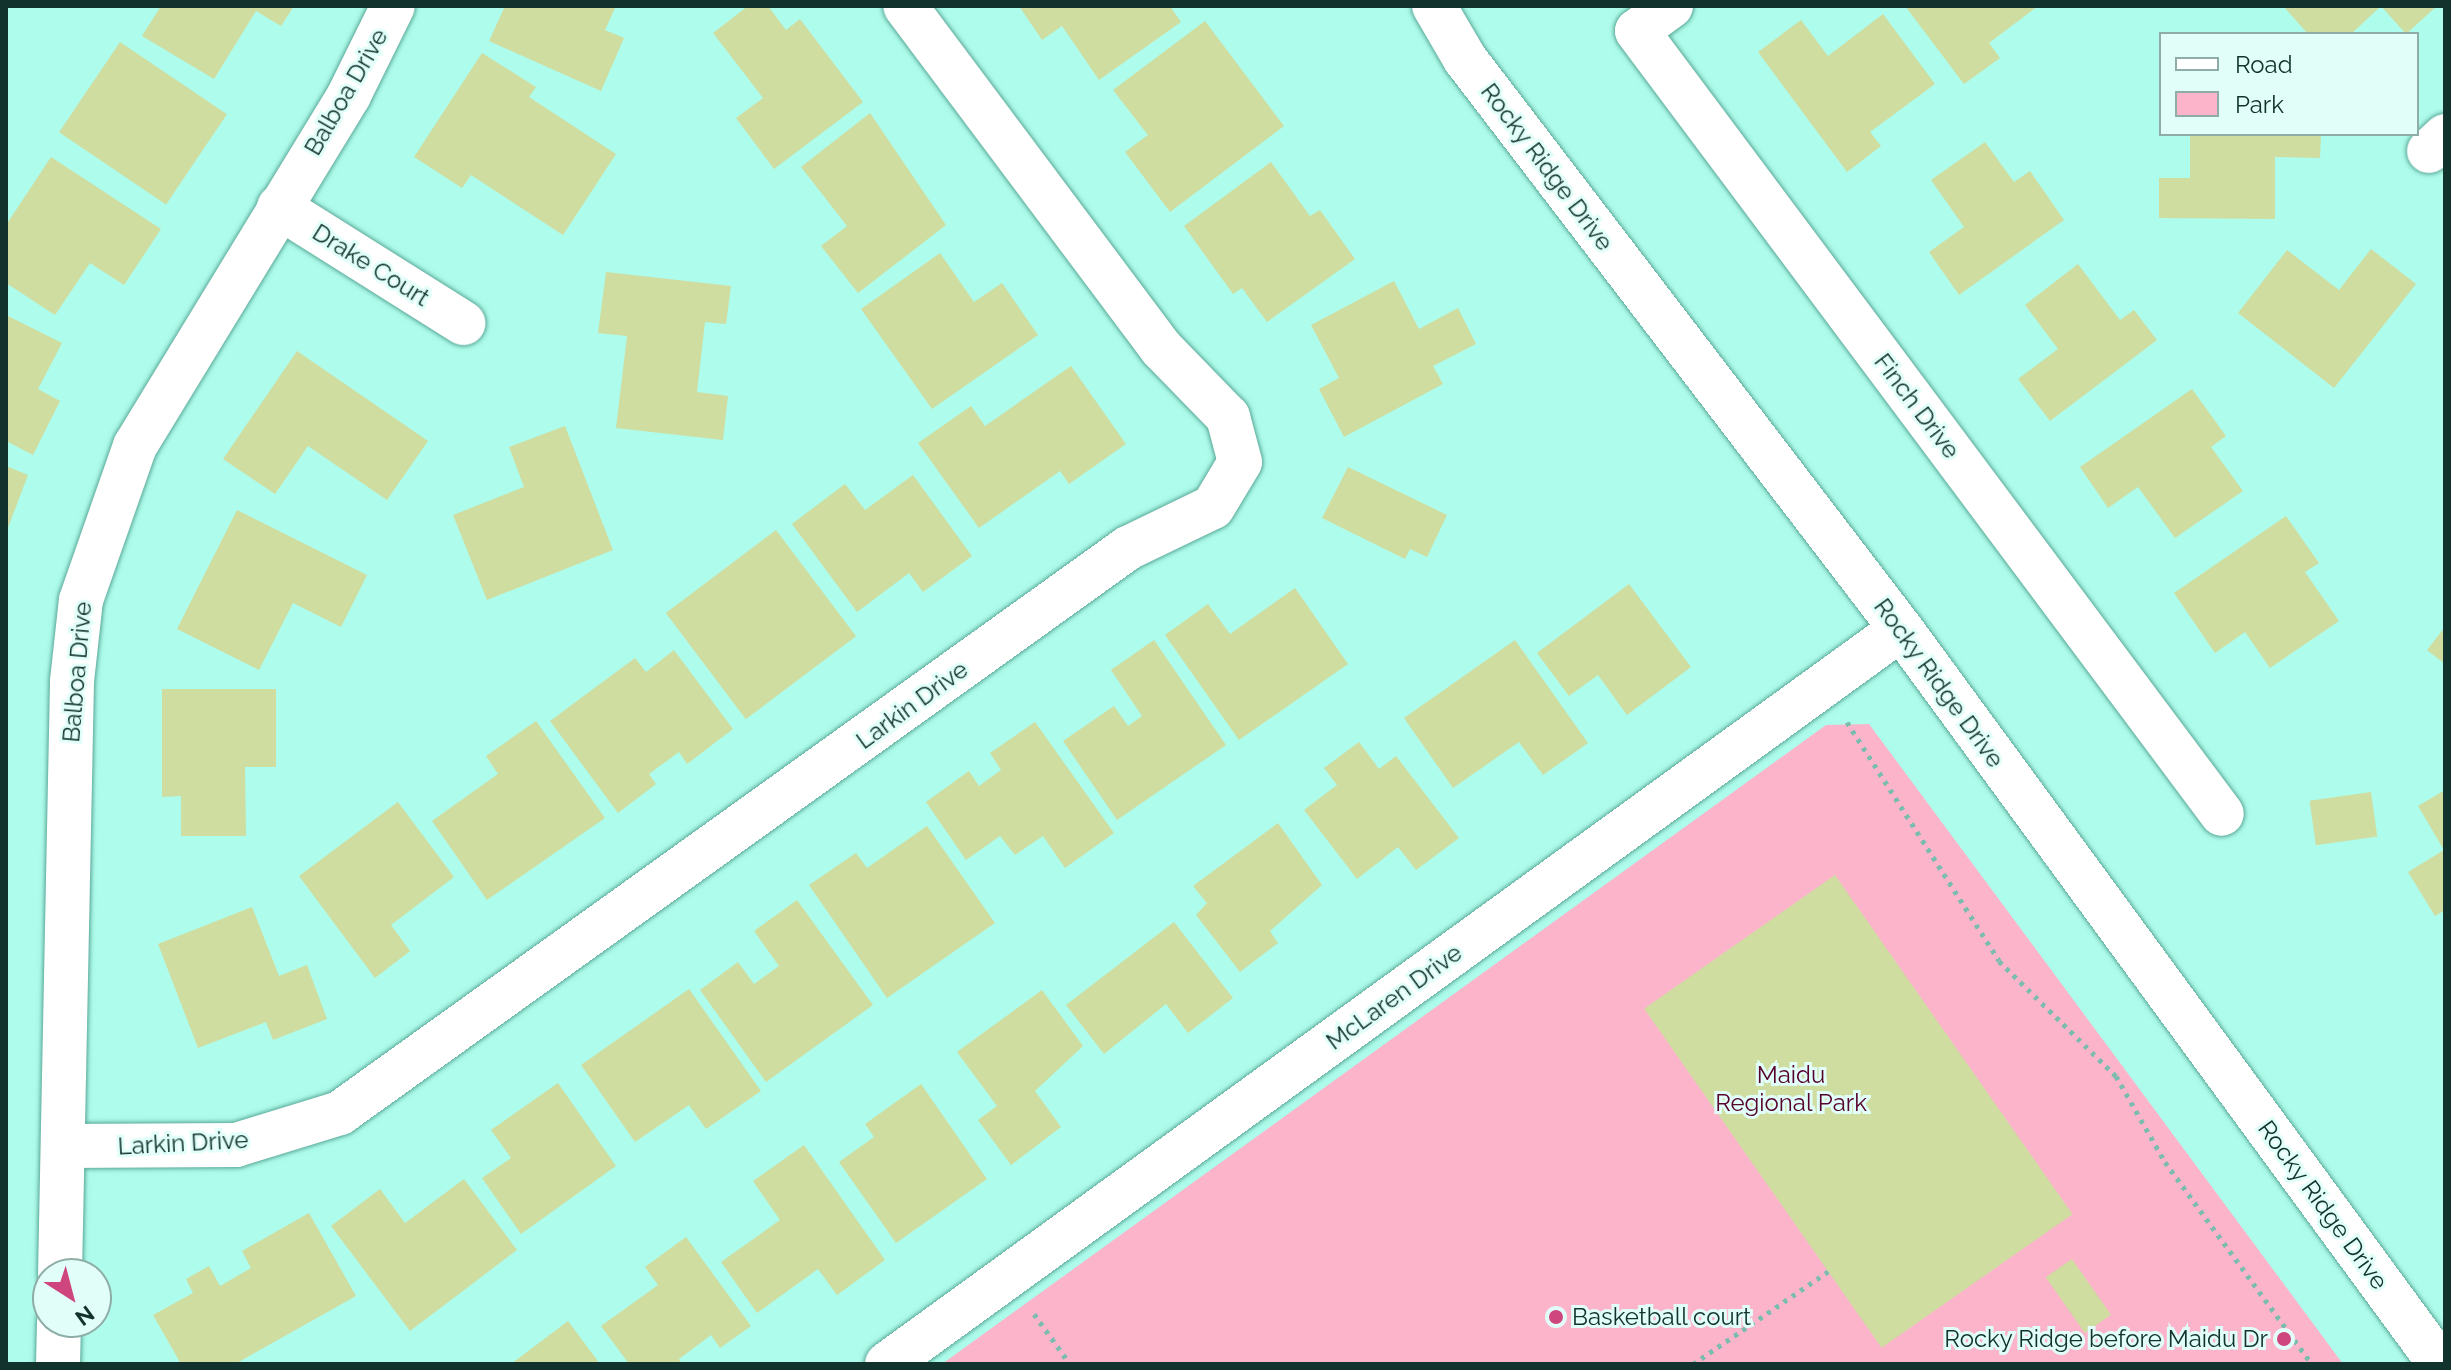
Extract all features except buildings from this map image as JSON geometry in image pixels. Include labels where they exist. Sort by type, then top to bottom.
[{"type":"street","name":"Balboa Drive","points":[[60,1258],[72,681],[81,600],[135,446],[349,95],[393,6]]},
{"type":"street","name":"Larkin Drive","points":[[63,1146],[236,1145],[340,1113],[1128,548],[1213,507],[1240,462],[1228,417],[1161,348],[905,6]]},
{"type":"street","name":"Rocky Ridge Drive","points":[[1434,6],[1465,59],[1901,629],[2440,1364]]},
{"type":"street","name":"Finch Drive","points":[[1671,6],[1637,31],[2222,814]]},
{"type":"street","name":"Drake Court","points":[[279,207],[463,323]]},
{"type":"street","name":"McLaren Drive","points":[[887,1364],[1901,629]]},
{"type":"street","points":[[58,1364],[59,1338]]},
{"type":"path","points":[[1847,722],[1999,961],[2116,1076],[2165,1162],[2312,1364]]},
{"type":"path","points":[[1693,1364],[1829,1271]]},
{"type":"path","points":[[1033,1313],[1070,1364]]},
{"type":"green space","name":"Maidu Regional Park","points":[[1869,724],[2343,1364],[942,1364],[1826,725]]},
{"type":"place","name":"Basketball court","points":[[1556,1317]]},
{"type":"place","name":"Rocky Ridge before Maidu Dr","points":[[2284,1339]]}]
